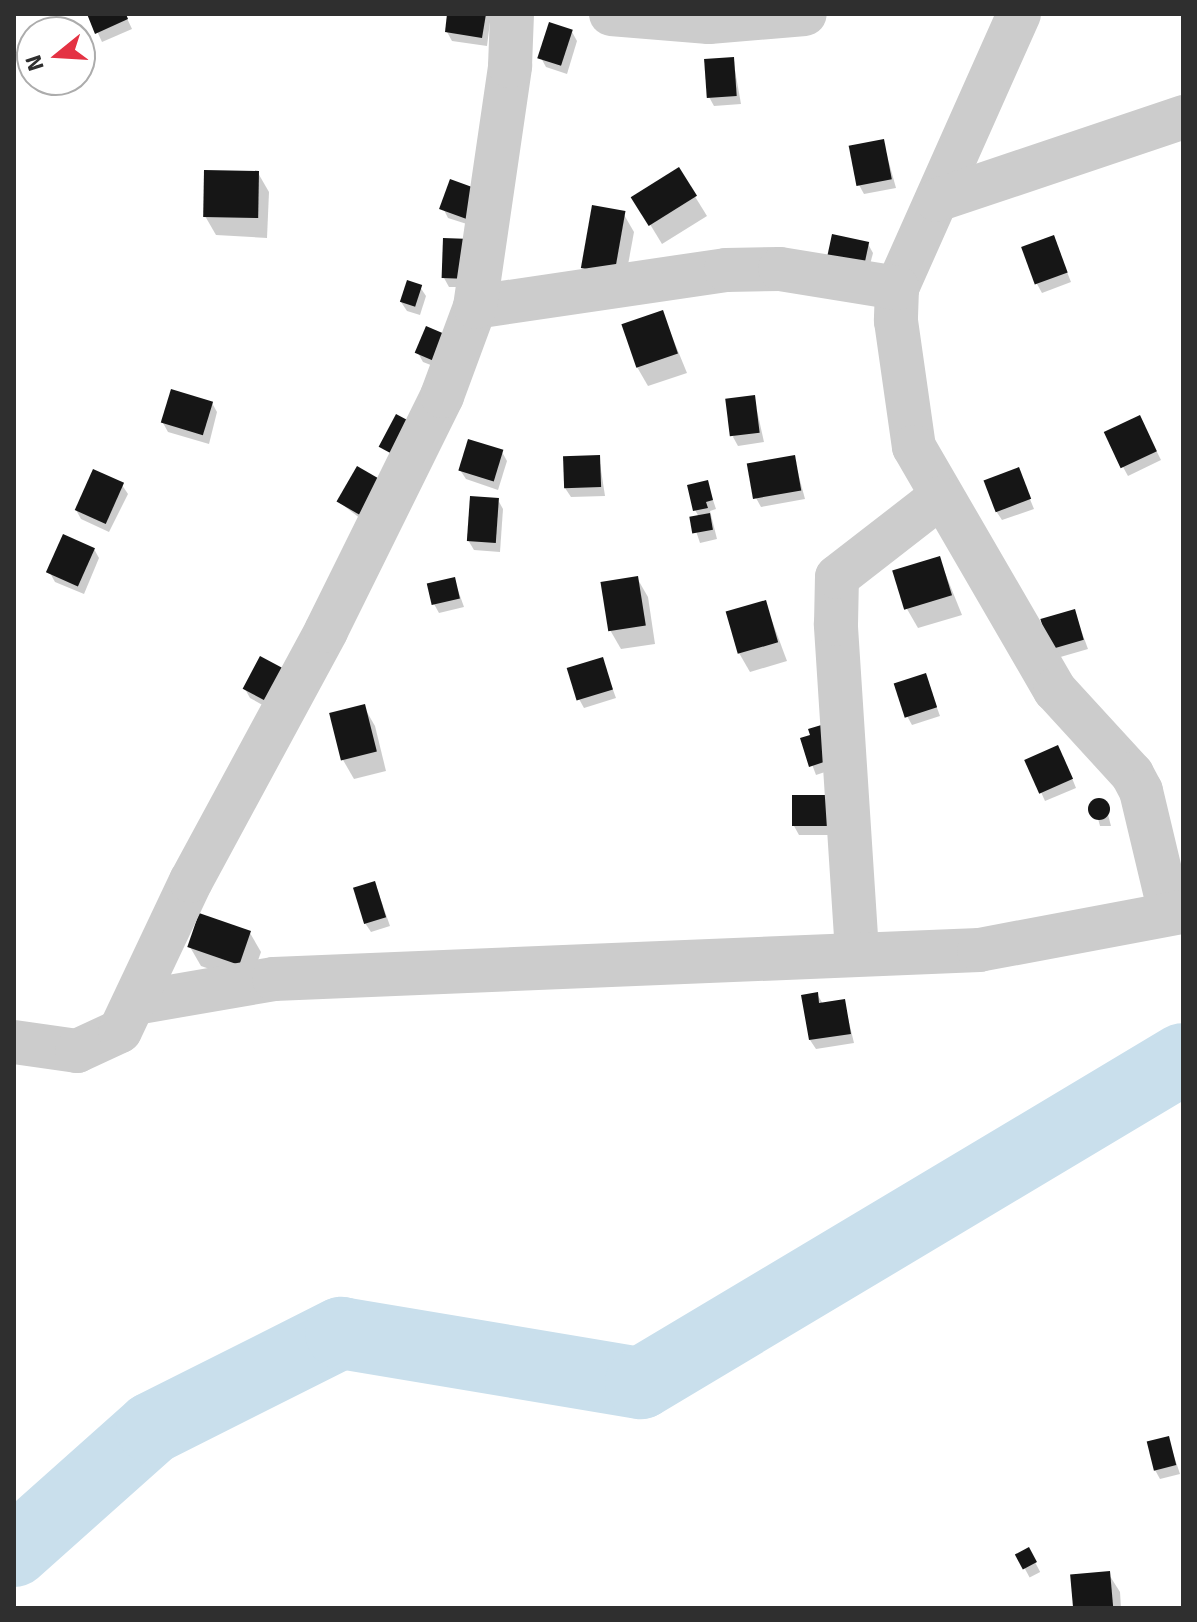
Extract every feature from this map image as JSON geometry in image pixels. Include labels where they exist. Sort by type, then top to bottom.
[{"type":"street","points":[[14,1042],[77,1051],[99,1044],[120,1031],[191,881],[326,631],[442,396],[475,307],[510,66],[512,14]]},
{"type":"street","points":[[611,14],[709,22],[805,14]]},
{"type":"street","points":[[135,1003],[274,979],[857,952],[979,950],[1176,912],[1141,791],[1132,774],[1055,690],[939,498],[914,447],[896,321],[897,288],[1019,14]]},
{"type":"street","points":[[937,200],[1183,117]]},
{"type":"street","points":[[475,307],[726,270],[780,269],[897,288]]},
{"type":"street","points":[[857,952],[837,577],[939,498]]},
{"type":"building","points":[[126,14],[128,19],[96,34],[96,16],[88,16]]},
{"type":"building","points":[[447,14],[486,14],[482,38],[445,32]]},
{"type":"building","points":[[549,22],[573,30],[561,66],[537,58]]},
{"type":"building","points":[[734,57],[737,96],[707,98],[704,59]]},
{"type":"building","points":[[884,139],[892,179],[856,186],[849,146]]},
{"type":"building","points":[[679,167],[697,196],[649,226],[631,197]]},
{"type":"building","points":[[204,170],[259,171],[258,218],[203,217]]},
{"type":"building","points":[[450,179],[478,189],[467,219],[439,209]]},
{"type":"building","points":[[592,205],[625,211],[614,274],[581,268]]},
{"type":"building","points":[[832,234],[869,242],[863,272],[826,264]]},
{"type":"building","points":[[1054,235],[1068,273],[1035,285],[1021,247]]},
{"type":"building","points":[[443,238],[471,239],[470,279],[442,278]]},
{"type":"building","points":[[407,280],[422,285],[415,307],[400,302]]},
{"type":"building","points":[[663,310],[678,353],[636,368],[621,324]]},
{"type":"building","points":[[426,326],[452,337],[440,364],[415,353]]},
{"type":"building","points":[[171,389],[213,402],[203,435],[161,422]]},
{"type":"building","points":[[755,395],[760,433],[730,436],[725,399]]},
{"type":"building","points":[[396,414],[419,426],[402,459],[379,447]]},
{"type":"building","points":[[1140,415],[1157,451],[1121,468],[1104,432]]},
{"type":"building","points":[[468,439],[503,450],[494,481],[458,471]]},
{"type":"building","points":[[600,455],[601,487],[564,488],[563,456]]},
{"type":"building","points":[[795,455],[801,490],[753,499],[747,464]]},
{"type":"building","points":[[357,466],[385,482],[364,518],[336,502]]},
{"type":"building","points":[[1019,467],[1031,499],[996,512],[984,481]]},
{"type":"building","points":[[93,469],[124,483],[106,524],[75,510]]},
{"type":"building","points":[[708,480],[713,500],[706,502],[708,508],[693,511],[687,485]]},
{"type":"building","points":[[470,496],[499,498],[496,543],[467,541]]},
{"type":"building","points":[[710,513],[713,530],[692,533],[689,517]]},
{"type":"building","points":[[63,534],[95,548],[78,587],[46,572]]},
{"type":"building","points":[[940,556],[952,595],[904,610],[892,571]]},
{"type":"building","points":[[638,576],[646,625],[608,631],[600,582]]},
{"type":"building","points":[[455,577],[460,598],[432,605],[427,584]]},
{"type":"building","points":[[766,600],[778,642],[738,654],[726,612]]},
{"type":"building","points":[[1075,609],[1084,640],[1049,650],[1040,619]]},
{"type":"building","points":[[260,656],[297,676],[280,708],[243,689]]},
{"type":"building","points":[[603,657],[613,690],[577,701],[567,668]]},
{"type":"building","points":[[926,673],[937,707],[905,718],[894,684]]},
{"type":"building","points":[[365,704],[377,752],[341,760],[329,713]]},
{"type":"building","points":[[828,723],[839,757],[809,767],[800,738],[810,735],[808,729]]},
{"type":"building","points":[[1058,745],[1073,779],[1039,794],[1024,760]]},
{"type":"building","points":[[792,795],[827,795],[827,826],[792,826]]},
{"type":"building","points":[[1099,798],[1107,801],[1110,809],[1107,817],[1099,820],[1091,817],[1088,809],[1091,801]]},
{"type":"building","points":[[375,881],[386,917],[364,924],[353,888]]},
{"type":"building","points":[[199,913],[251,931],[239,965],[187,947]]},
{"type":"building","points":[[818,992],[819,1003],[845,999],[851,1034],[809,1040],[801,995]]},
{"type":"building","points":[[1169,1436],[1176,1465],[1154,1471],[1147,1442]]},
{"type":"building","points":[[1029,1547],[1037,1562],[1023,1570],[1015,1555]]},
{"type":"building","points":[[1110,1571],[1113,1608],[1073,1608],[1070,1574]]},
{"type":"waterway","points":[[14,1551],[152,1428],[341,1333],[641,1383],[1183,1059]]}]
